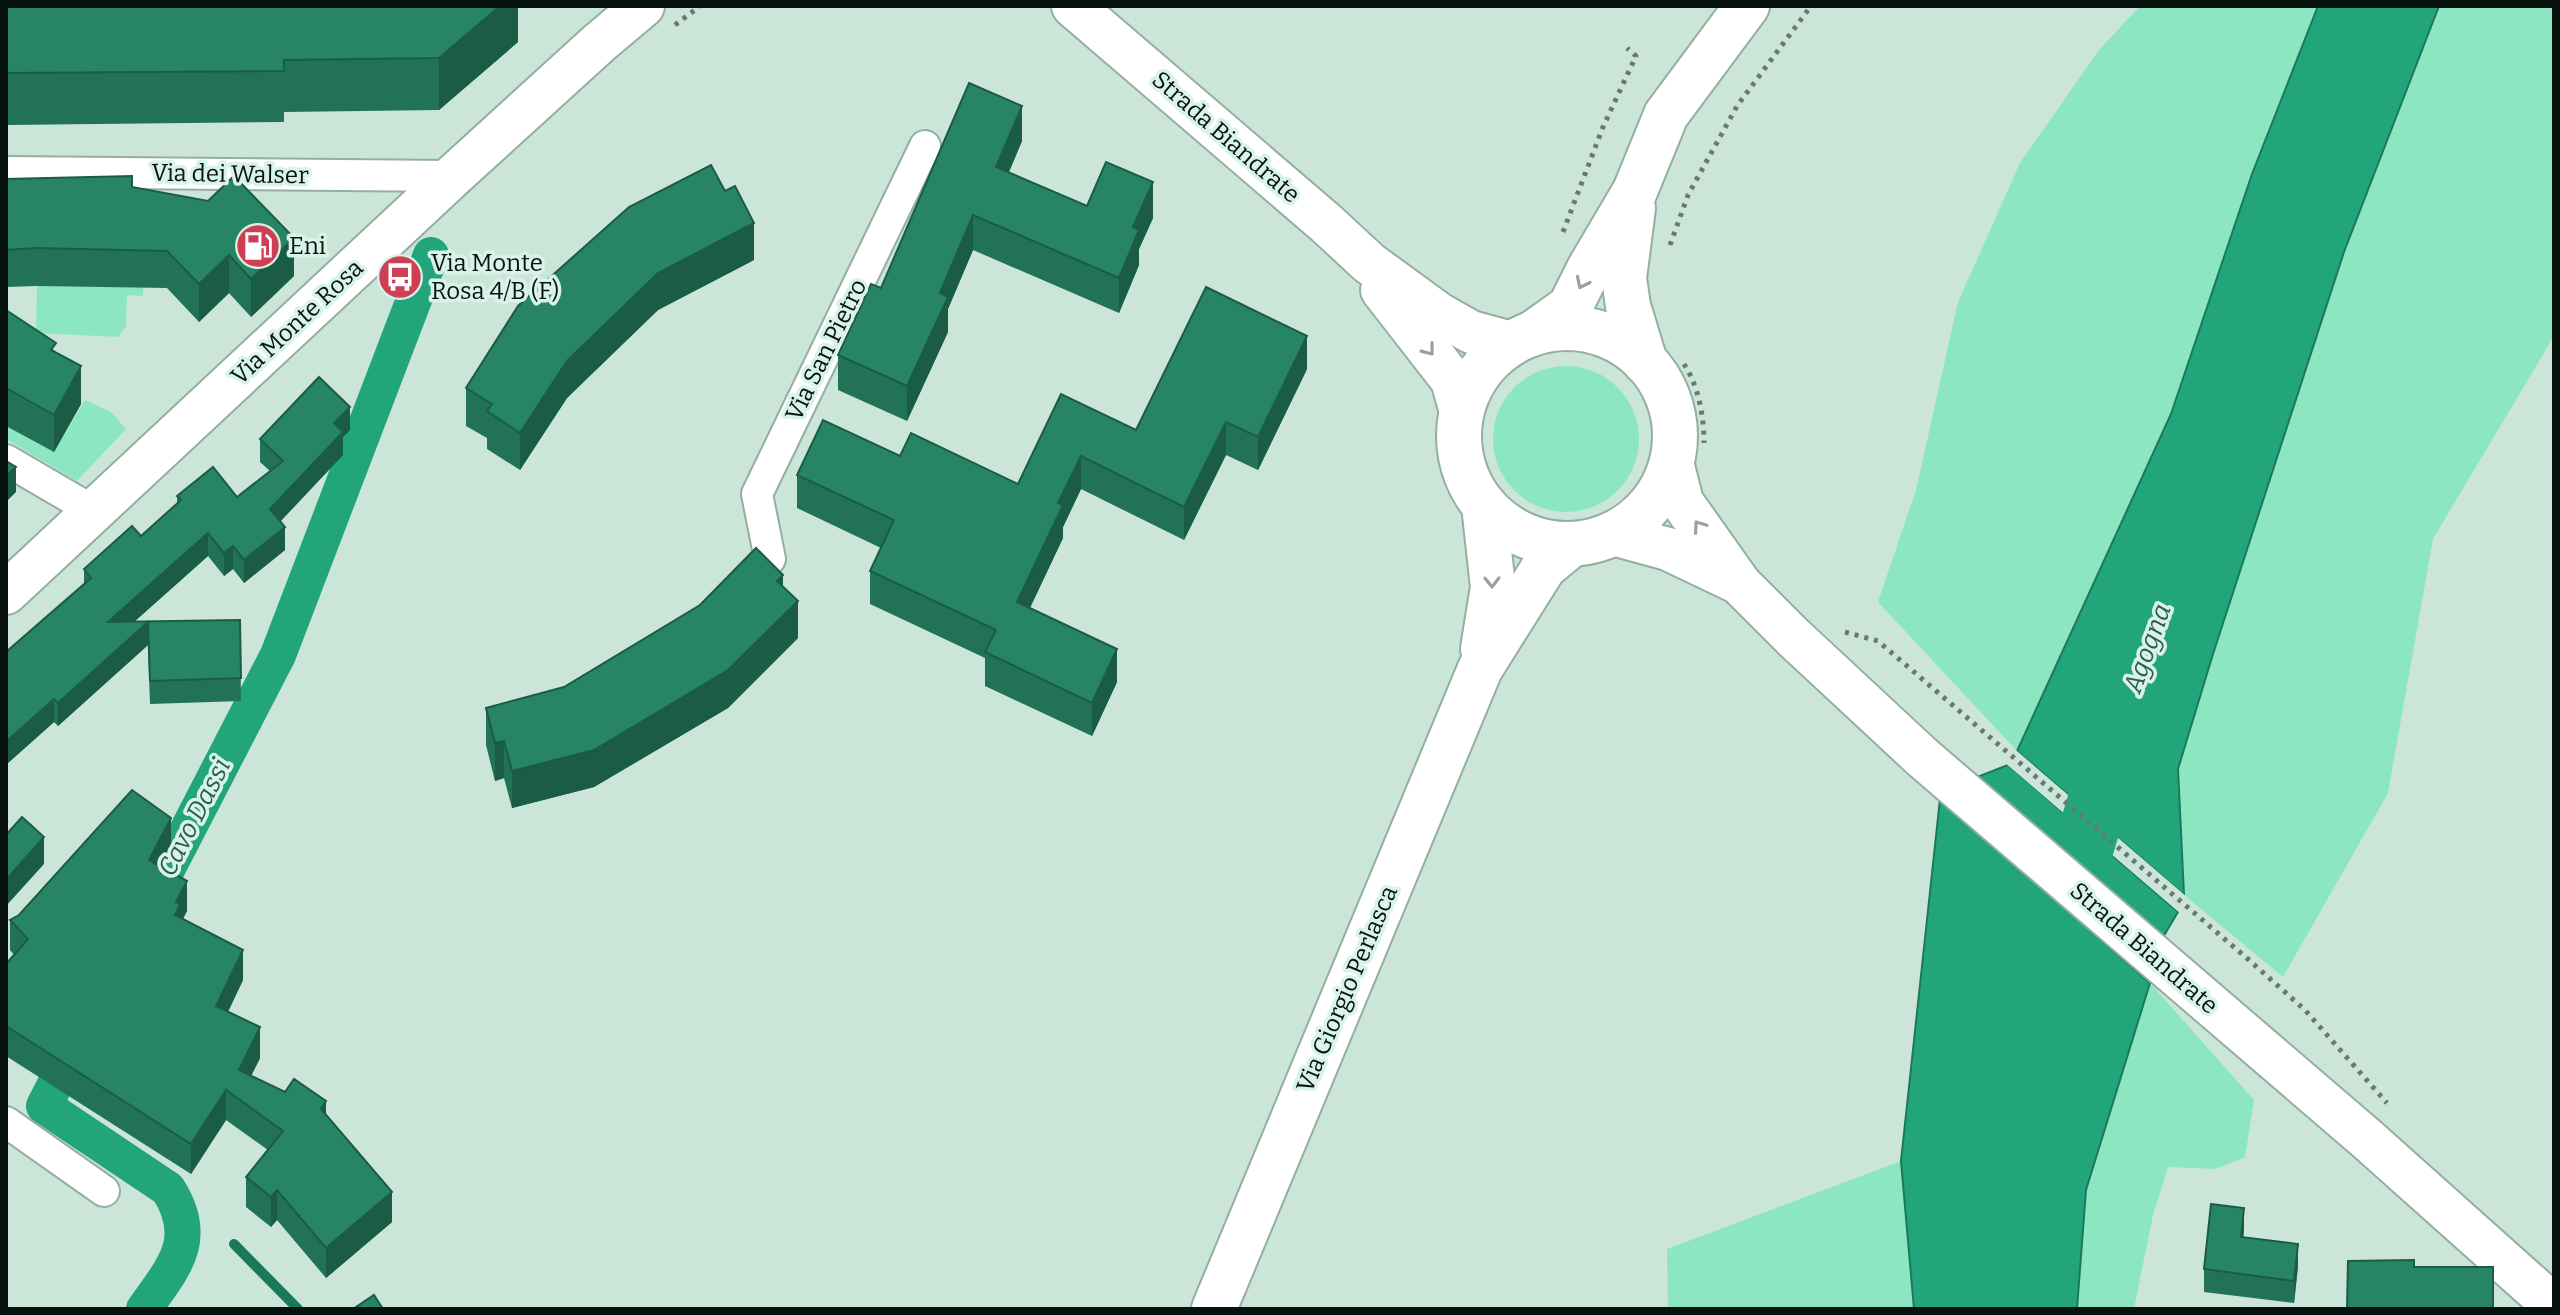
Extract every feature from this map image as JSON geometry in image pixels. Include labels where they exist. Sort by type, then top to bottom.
[{"type":"main road","name":"Via Monte Rosa","points":[[6,593],[453,176],[643,6]]},
{"type":"main road","points":[[1635,191],[1624,278],[1628,306],[1663,360],[1661,383],[1671,408],[1675,435],[1688,456],[1640,516],[1593,539],[1547,543],[1524,535],[1502,522],[1484,505],[1467,477],[1459,446],[1461,412],[1471,385],[1488,361],[1570,307],[1635,191],[1666,115],[1747,6]]},
{"type":"main road","name":"Strada Biandrate","points":[[1077,8],[1369,263],[1471,332],[1522,338]]},
{"type":"main road","name":"Strada Biandrate","points":[[1369,263],[1383,292],[1452,380],[1461,412]]},
{"type":"main road","points":[[1522,338],[1562,328],[1593,331],[1663,360]]},
{"type":"main road","name":"Strada Biandrate","points":[[1688,456],[1682,502],[1740,584],[1793,637],[1922,757],[2367,1139],[2554,1306]]},
{"type":"main road","name":"Via Giorgio Perlasca","points":[[1480,669],[1493,587],[1484,505]]},
{"type":"main road","name":"Strada Biandrate","points":[[1593,539],[1668,549],[1740,584]]},
{"type":"main road","name":"Via Giorgio Perlasca","points":[[1214,1309],[1480,669],[1544,567],[1593,539]]},
{"type":"street","name":"Via San Pietro","points":[[770,559],[757,494],[925,146]]},
{"type":"street","name":"Via dei Walser","points":[[6,172],[453,176]]},
{"type":"street","points":[[6,460],[95,512]]},
{"type":"street","points":[[6,1122],[104,1191]]},
{"type":"path","points":[[1669,248],[1688,195],[1737,106],[1811,6]]},
{"type":"path","points":[[1561,237],[1603,127],[1636,56],[1627,48]]},
{"type":"path","points":[[1663,360],[1688,371],[1699,400],[1704,422],[1688,456]]},
{"type":"path","points":[[1833,629],[1878,641],[2249,960]]},
{"type":"shaded area","points":[[2140,6],[2318,6],[2252,174],[2171,414],[2017,751],[1878,602],[1916,490],[1958,302],[2020,163],[2099,50]]},
{"type":"shaded area","points":[[2439,6],[2554,6],[2554,336],[2433,539],[2388,793],[2283,977],[2184,895],[2178,769],[2344,252]]},
{"type":"shaded area","points":[[148,208],[143,296],[127,295],[126,326],[118,337],[36,333],[37,286],[132,287]]},
{"type":"shaded area","points":[[1566,366],[1594,372],[1617,388],[1633,411],[1639,439],[1633,467],[1617,490],[1594,506],[1566,512],[1538,506],[1515,490],[1499,467],[1493,439],[1499,411],[1515,388],[1538,372]]},
{"type":"shaded area","points":[[85,400],[111,412],[126,429],[77,481],[6,439],[6,426],[54,452]]},
{"type":"shaded area","points":[[2150,983],[2254,1100],[2245,1157],[2216,1169],[2168,1167],[2153,1215],[2134,1309],[2077,1309],[2086,1190]]},
{"type":"shaded area","points":[[1901,1161],[1914,1309],[1668,1309],[1667,1249]]},
{"type":"water","points":[[2318,6],[2439,6],[2344,252],[2178,769],[2184,895],[2017,751],[2171,414],[2252,174]]},
{"type":"water","points":[[2008,765],[2178,912],[2162,939],[1972,779]]},
{"type":"water","points":[[1940,799],[2150,983],[2086,1190],[2077,1309],[1914,1309],[1901,1161]]},
{"type":"pier","points":[[2014,748],[2187,897],[2181,898],[2014,754]]},
{"type":"pier","points":[[2008,761],[2181,909],[2181,914],[2004,762]]},
{"type":"building","points":[[6,6],[500,6],[439,58],[284,60],[284,71],[6,73]]},
{"type":"building","points":[[969,83],[1022,106],[996,167],[1087,206],[1106,162],[1153,182],[1133,227],[1139,230],[1119,278],[973,215],[940,293],[948,297],[907,386],[838,355],[871,284],[881,288]]},
{"type":"building","points":[[711,165],[725,191],[735,186],[754,223],[658,273],[567,361],[520,433],[487,411],[492,404],[466,388],[518,306],[629,207]]},
{"type":"building","points":[[132,176],[132,187],[208,201],[234,176],[294,238],[251,279],[229,255],[199,284],[167,251],[6,250],[6,179]]},
{"type":"building","points":[[1206,287],[1307,336],[1258,437],[1226,422],[1184,507],[1081,456],[1058,503],[1063,505],[1017,602],[1117,649],[1092,703],[985,652],[996,630],[870,571],[894,520],[797,475],[823,420],[900,456],[911,433],[1018,484],[1061,394],[1136,430]]},
{"type":"building","points":[[6,310],[56,343],[51,350],[81,366],[54,415],[6,388]]},
{"type":"building","points":[[319,377],[350,407],[334,423],[343,432],[270,509],[285,527],[244,560],[233,546],[224,553],[208,533],[108,622],[240,620],[241,678],[150,681],[148,622],[58,703],[54,699],[8,740],[6,652],[91,578],[84,569],[132,526],[141,536],[181,500],[177,496],[213,467],[237,497],[283,461],[260,439]]},
{"type":"building","points":[[6,461],[16,467],[6,476]]},
{"type":"building","points":[[756,548],[783,575],[777,581],[798,601],[728,670],[594,750],[512,771],[504,741],[495,743],[486,708],[564,687],[700,605]]},
{"type":"building","points":[[132,790],[171,818],[149,860],[187,881],[176,902],[180,905],[175,915],[243,950],[216,1006],[260,1027],[239,1070],[285,1092],[294,1079],[326,1101],[321,1109],[392,1192],[326,1248],[277,1190],[271,1197],[246,1177],[283,1131],[226,1090],[191,1144],[6,1026],[6,964],[28,939],[10,920],[19,915]]},
{"type":"building","points":[[22,817],[44,837],[6,880],[6,835]]},
{"type":"building","points":[[2211,1204],[2244,1208],[2241,1237],[2298,1244],[2294,1281],[2204,1269]]},
{"type":"building","points":[[2414,1260],[2414,1267],[2493,1267],[2493,1309],[2347,1309],[2348,1261]]},
{"type":"building","points":[[374,1295],[383,1309],[353,1309]]},
{"type":"waterway","name":"Cavo Dassi","points":[[144,914],[278,655],[431,255]]},
{"type":"waterway","name":"Agogna","points":[[2065,911],[2116,739]]},
{"type":"waterway","name":"Cavo Dassi","points":[[76,1044],[44,1106],[168,1189],[182,1223],[182,1238],[173,1266],[144,1309]]},
{"type":"waterway","points":[[234,1244],[298,1309]]},
{"type":"place","name":"Eni","points":[[258,246]]},
{"type":"place","name":"Via Monte Rosa 4/B (F)","points":[[400,277]]}]
